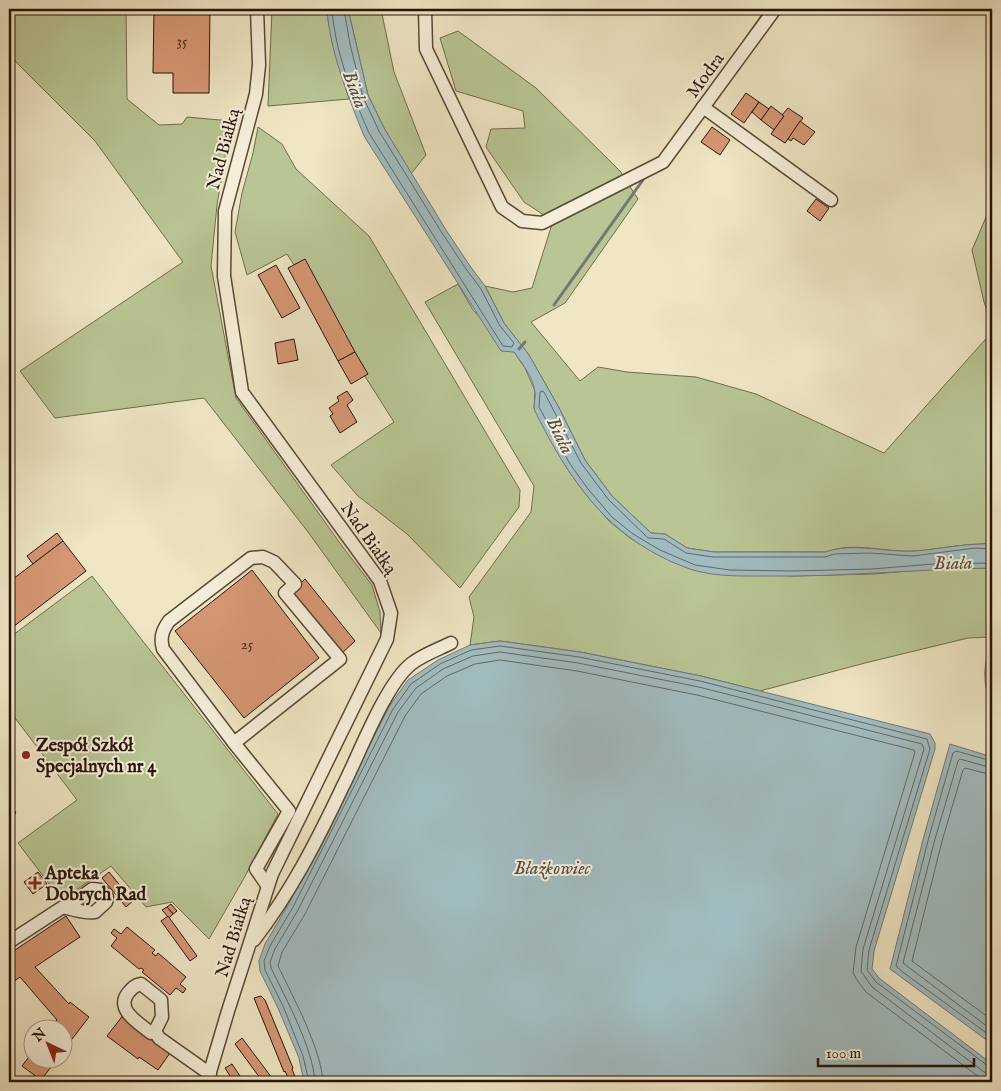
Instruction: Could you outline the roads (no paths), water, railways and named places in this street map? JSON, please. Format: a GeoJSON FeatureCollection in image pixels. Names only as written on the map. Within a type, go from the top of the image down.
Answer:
{"type":"FeatureCollection","features":[{"type":"Feature","properties":{"kind":"street","name":"Nad Białką"},"geometry":{"type":"LineString","coordinates":[[209,1078],[267,885],[387,639],[391,613],[380,581],[242,392],[224,276],[226,211],[234,173],[256,94],[259,65],[257,9]]}},
{"type":"Feature","properties":{"kind":"street","name":"Modra"},"geometry":{"type":"LineString","coordinates":[[425,9],[426,49],[502,207],[522,220],[542,223],[663,162],[775,9]]}},
{"type":"Feature","properties":{"kind":"street"},"geometry":{"type":"LineString","coordinates":[[703,107],[831,200]]}},
{"type":"Feature","properties":{"kind":"street"},"geometry":{"type":"LineString","coordinates":[[234,743],[340,659],[285,593],[294,584],[274,562],[263,557],[251,558],[169,621],[163,630],[161,640],[163,649],[234,743],[289,811],[256,869],[267,885]]}},
{"type":"Feature","properties":{"kind":"street"},"geometry":{"type":"LineString","coordinates":[[249,946],[272,916],[302,870],[396,681],[411,664],[451,643]]}},
{"type":"Feature","properties":{"kind":"street"},"geometry":{"type":"LineString","coordinates":[[9,942],[63,907],[66,908]]}},
{"type":"Feature","properties":{"kind":"street"},"geometry":{"type":"LineString","coordinates":[[155,1031],[159,1038],[209,1078]]}},
{"type":"Feature","properties":{"kind":"water","name":"Biała"},"geometry":{"type":"Polygon","coordinates":[[[327,9],[348,9],[368,95],[384,128],[446,230],[485,286],[504,323],[529,355],[558,406],[585,460],[612,496],[651,533],[665,534],[687,548],[714,552],[825,552],[847,548],[915,551],[963,545],[992,544],[992,568],[797,576],[721,575],[693,570],[677,564],[647,549],[619,529],[595,505],[564,463],[535,411],[535,392],[527,370],[514,352],[501,351],[364,136],[336,58],[327,9]]]}},
{"type":"Feature","properties":{"kind":"water","name":"Błażkowiec"},"geometry":{"type":"Polygon","coordinates":[[[500,641],[580,652],[701,676],[930,734],[935,743],[935,749],[874,951],[872,969],[879,978],[992,1064],[992,1082],[304,1082],[299,1058],[260,971],[259,961],[265,944],[288,905],[389,707],[408,680],[438,660],[470,645],[500,641]]]}},
{"type":"Feature","properties":{"kind":"water"},"geometry":{"type":"Polygon","coordinates":[[[992,649],[992,702],[985,683],[985,668],[992,649]]]}},
{"type":"Feature","properties":{"kind":"water"},"geometry":{"type":"Polygon","coordinates":[[[950,744],[992,757],[992,1044],[890,969],[950,744]]]}},
{"type":"Feature","properties":{"kind":"waterway"},"geometry":{"type":"LineString","coordinates":[[747,37],[767,9]]}},
{"type":"Feature","properties":{"kind":"waterway"},"geometry":{"type":"LineString","coordinates":[[554,305],[645,177]]}},
{"type":"Feature","properties":{"kind":"waterway"},"geometry":{"type":"LineString","coordinates":[[519,349],[525,342]]}},
{"type":"Feature","properties":{"kind":"place","name":"Zespół Szkół Specjalnych nr 4"},"geometry":{"type":"Point","coordinates":[26,755]}},
{"type":"Feature","properties":{"kind":"place","name":"Apteka Dobrych Rad"},"geometry":{"type":"Point","coordinates":[35,883]}}]}
